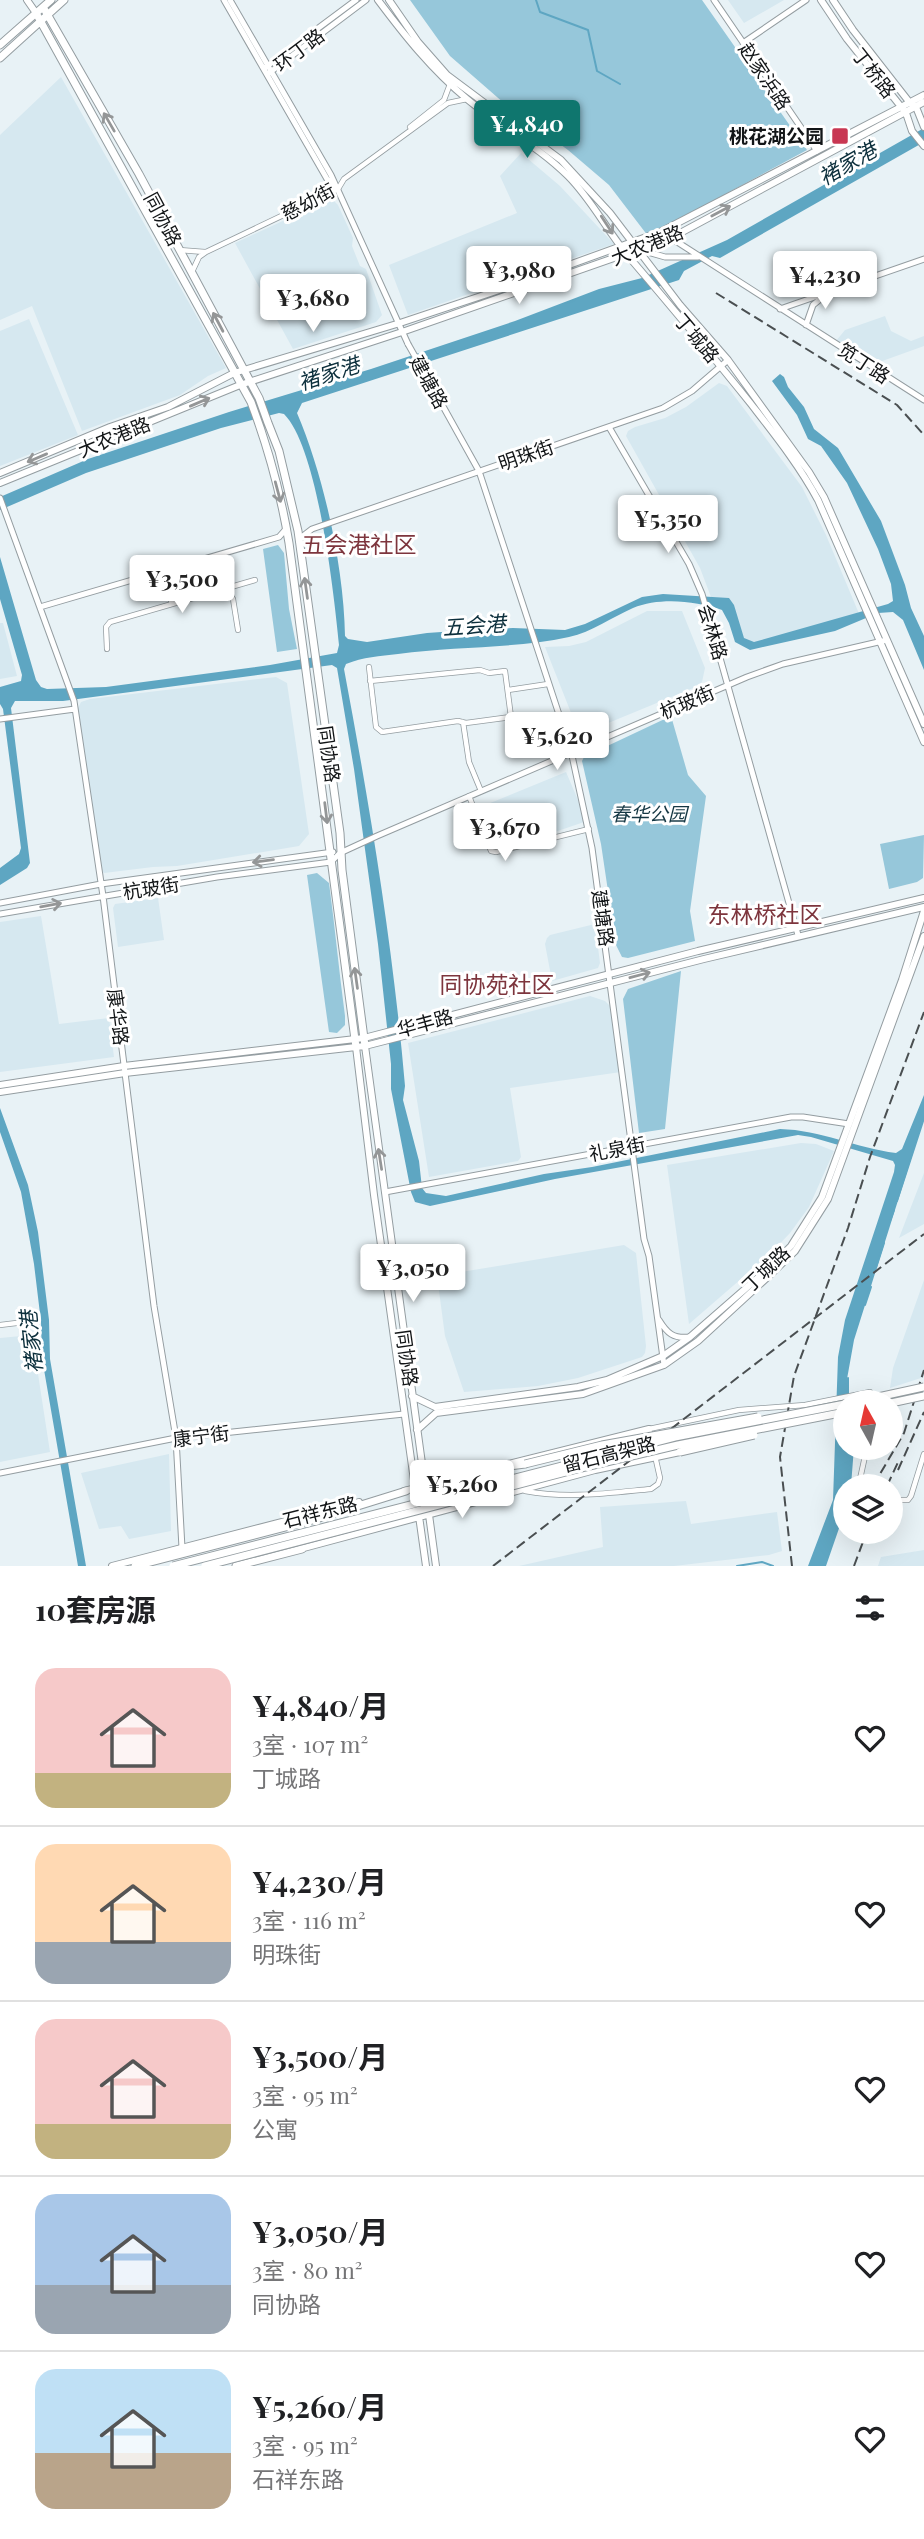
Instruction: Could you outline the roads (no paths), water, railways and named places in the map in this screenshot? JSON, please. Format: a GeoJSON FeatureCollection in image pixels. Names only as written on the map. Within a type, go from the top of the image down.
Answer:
{"type":"FeatureCollection","features":[{"type":"Feature","properties":{"kind":"main road","name":"同协路"},"geometry":{"type":"LineString","coordinates":[[27,0],[48,15],[139,174],[259,398],[279,451],[299,540],[436,1566]]}},
{"type":"Feature","properties":{"kind":"main road","name":"同协路"},"geometry":{"type":"LineString","coordinates":[[37,0],[41,21],[251,402],[260,426],[287,529],[426,1566]]}},
{"type":"Feature","properties":{"kind":"main road"},"geometry":{"type":"LineString","coordinates":[[0,45],[51,0]]}},
{"type":"Feature","properties":{"kind":"main road"},"geometry":{"type":"LineString","coordinates":[[0,58],[64,0]]}},
{"type":"Feature","properties":{"kind":"main road","name":"丁城路"},"geometry":{"type":"LineString","coordinates":[[378,0],[412,46],[450,84],[551,161],[569,177],[603,218],[626,254],[721,367],[805,477],[870,608]]}},
{"type":"Feature","properties":{"kind":"main road","name":"丁城路"},"geometry":{"type":"LineString","coordinates":[[389,0],[418,42],[447,75],[561,160],[610,212],[728,360],[819,489],[837,522],[875,620],[887,640],[924,724]]}},
{"type":"Feature","properties":{"kind":"main road","name":"丁桥路"},"geometry":{"type":"LineString","coordinates":[[821,0],[847,39],[903,110],[912,131],[924,146]]}},
{"type":"Feature","properties":{"kind":"main road","name":"丁桥路"},"geometry":{"type":"LineString","coordinates":[[834,0],[853,30],[914,105],[923,125]]}},
{"type":"Feature","properties":{"kind":"main road","name":"大农港路"},"geometry":{"type":"LineString","coordinates":[[914,105],[924,95]]}},
{"type":"Feature","properties":{"kind":"main road","name":"大农港路"},"geometry":{"type":"LineString","coordinates":[[0,473],[110,427],[168,407],[234,373],[400,323],[660,232],[817,151],[924,102]]}},
{"type":"Feature","properties":{"kind":"main road","name":"大农港路"},"geometry":{"type":"LineString","coordinates":[[0,483],[240,385],[402,332],[671,238],[903,110]]}},
{"type":"Feature","properties":{"kind":"main road","name":"丁城路"},"geometry":{"type":"LineString","coordinates":[[875,620],[879,642],[924,743]]}},
{"type":"Feature","properties":{"kind":"main road","name":"华丰路"},"geometry":{"type":"LineString","coordinates":[[406,1031],[611,983],[924,898]]}},
{"type":"Feature","properties":{"kind":"main road","name":"丁城路"},"geometry":{"type":"LineString","coordinates":[[848,1139],[849,1124],[924,909]]}},
{"type":"Feature","properties":{"kind":"main road","name":"华丰路"},"geometry":{"type":"LineString","coordinates":[[0,1085],[365,1042],[611,974],[797,932],[924,909]]}},
{"type":"Feature","properties":{"kind":"main road","name":"丁城路"},"geometry":{"type":"LineString","coordinates":[[417,1430],[436,1413],[583,1394],[664,1365],[698,1341],[795,1251],[828,1199],[924,936]]}},
{"type":"Feature","properties":{"kind":"main road","name":"华丰路"},"geometry":{"type":"LineString","coordinates":[[0,1092],[125,1069]]}},
{"type":"Feature","properties":{"kind":"main road","name":"丁城路"},"geometry":{"type":"LineString","coordinates":[[412,1396],[435,1407],[568,1389],[607,1380],[663,1356],[690,1337],[791,1246],[822,1198],[843,1152]]}},
{"type":"Feature","properties":{"kind":"main road"},"geometry":{"type":"LineString","coordinates":[[903,1391],[924,1387]]}},
{"type":"Feature","properties":{"kind":"main road"},"geometry":{"type":"LineString","coordinates":[[903,1400],[924,1396]]}},
{"type":"Feature","properties":{"kind":"main road","name":"留石高架路"},"geometry":{"type":"LineString","coordinates":[[205,1566],[581,1468],[833,1408]]}},
{"type":"Feature","properties":{"kind":"main road","name":"留石高架路"},"geometry":{"type":"LineString","coordinates":[[173,1566],[639,1446],[833,1413]]}},
{"type":"Feature","properties":{"kind":"main road"},"geometry":{"type":"LineString","coordinates":[[680,1452],[768,1432],[812,1415]]}},
{"type":"Feature","properties":{"kind":"main road"},"geometry":{"type":"LineString","coordinates":[[486,1469],[525,1464],[740,1419],[812,1415]]}},
{"type":"Feature","properties":{"kind":"main road","name":"石祥东路"},"geometry":{"type":"LineString","coordinates":[[112,1566],[649,1429]]}},
{"type":"Feature","properties":{"kind":"main road","name":"石祥东路"},"geometry":{"type":"LineString","coordinates":[[302,1549],[594,1470],[680,1452]]}},
{"type":"Feature","properties":{"kind":"main road"},"geometry":{"type":"LineString","coordinates":[[135,1566],[406,1490]]}},
{"type":"Feature","properties":{"kind":"main road"},"geometry":{"type":"LineString","coordinates":[[237,1566],[302,1549]]}},
{"type":"Feature","properties":{"kind":"street","name":"建塘路"},"geometry":{"type":"LineString","coordinates":[[224,0],[338,189],[402,332],[479,471],[571,751],[589,829],[611,974],[631,1146],[664,1365]]}},
{"type":"Feature","properties":{"kind":"street","name":"建塘路"},"geometry":{"type":"LineString","coordinates":[[230,0],[267,70]]}},
{"type":"Feature","properties":{"kind":"street","name":"环丁路"},"geometry":{"type":"LineString","coordinates":[[267,70],[356,0]]}},
{"type":"Feature","properties":{"kind":"street","name":"环丁路"},"geometry":{"type":"LineString","coordinates":[[267,70],[366,0]]}},
{"type":"Feature","properties":{"kind":"street","name":"赵家浜路"},"geometry":{"type":"LineString","coordinates":[[714,0],[817,151]]}},
{"type":"Feature","properties":{"kind":"street"},"geometry":{"type":"LineString","coordinates":[[743,43],[806,0]]}},
{"type":"Feature","properties":{"kind":"street","name":"慈幼街"},"geometry":{"type":"LineString","coordinates":[[400,137],[444,100],[450,84]]}},
{"type":"Feature","properties":{"kind":"street","name":"慈幼街"},"geometry":{"type":"LineString","coordinates":[[191,272],[199,257],[206,251],[338,189],[344,179],[448,103],[467,99]]}},
{"type":"Feature","properties":{"kind":"street","name":"笕丁路"},"geometry":{"type":"LineString","coordinates":[[671,238],[924,400]]}},
{"type":"Feature","properties":{"kind":"street"},"geometry":{"type":"LineString","coordinates":[[637,249],[665,257],[698,257]]}},
{"type":"Feature","properties":{"kind":"street","name":"慈幼街"},"geometry":{"type":"LineString","coordinates":[[179,250],[206,251]]}},
{"type":"Feature","properties":{"kind":"street"},"geometry":{"type":"LineString","coordinates":[[780,309],[924,259]]}},
{"type":"Feature","properties":{"kind":"street"},"geometry":{"type":"LineString","coordinates":[[806,325],[813,305],[834,290]]}},
{"type":"Feature","properties":{"kind":"street","name":"明珠街"},"geometry":{"type":"LineString","coordinates":[[299,540],[312,528],[663,408],[678,401],[728,360]]}},
{"type":"Feature","properties":{"kind":"street","name":"会林路"},"geometry":{"type":"LineString","coordinates":[[608,426],[696,578],[729,684],[797,932]]}},
{"type":"Feature","properties":{"kind":"street","name":"康华路"},"geometry":{"type":"LineString","coordinates":[[0,498],[74,701],[103,896],[154,1306],[176,1438],[182,1548]]}},
{"type":"Feature","properties":{"kind":"street"},"geometry":{"type":"LineString","coordinates":[[296,524],[312,528]]}},
{"type":"Feature","properties":{"kind":"street"},"geometry":{"type":"LineString","coordinates":[[40,607],[279,537],[287,529]]}},
{"type":"Feature","properties":{"kind":"street"},"geometry":{"type":"LineString","coordinates":[[279,537],[289,543]]}},
{"type":"Feature","properties":{"kind":"street"},"geometry":{"type":"LineString","coordinates":[[162,571],[172,604]]}},
{"type":"Feature","properties":{"kind":"street"},"geometry":{"type":"LineString","coordinates":[[107,649],[106,627],[110,622],[255,580]]}},
{"type":"Feature","properties":{"kind":"street"},"geometry":{"type":"LineString","coordinates":[[226,589],[233,599],[238,631]]}},
{"type":"Feature","properties":{"kind":"street","name":"杭玻街"},"geometry":{"type":"LineString","coordinates":[[0,914],[331,862],[340,853],[356,845],[729,684],[783,664],[887,640]]}},
{"type":"Feature","properties":{"kind":"street"},"geometry":{"type":"LineString","coordinates":[[369,667],[370,681],[376,727],[382,732],[458,721],[511,717],[505,671],[489,673],[480,670],[370,681]]}},
{"type":"Feature","properties":{"kind":"street"},"geometry":{"type":"LineString","coordinates":[[508,690],[548,684]]}},
{"type":"Feature","properties":{"kind":"street"},"geometry":{"type":"LineString","coordinates":[[0,719],[75,709]]}},
{"type":"Feature","properties":{"kind":"street"},"geometry":{"type":"LineString","coordinates":[[463,722],[471,768],[481,791]]}},
{"type":"Feature","properties":{"kind":"street"},"geometry":{"type":"LineString","coordinates":[[469,796],[491,851],[589,829]]}},
{"type":"Feature","properties":{"kind":"street","name":"杭玻街"},"geometry":{"type":"LineString","coordinates":[[0,904],[101,884],[330,852],[340,853]]}},
{"type":"Feature","properties":{"kind":"street","name":"礼泉街"},"geometry":{"type":"LineString","coordinates":[[385,1192],[791,1117],[849,1124]]}},
{"type":"Feature","properties":{"kind":"street"},"geometry":{"type":"LineString","coordinates":[[657,1317],[668,1334],[678,1338],[690,1337]]}},
{"type":"Feature","properties":{"kind":"street"},"geometry":{"type":"LineString","coordinates":[[0,1325],[33,1321]]}},
{"type":"Feature","properties":{"kind":"street"},"geometry":{"type":"LineString","coordinates":[[521,1490],[578,1496],[651,1489],[658,1485],[660,1478],[649,1429],[739,1410],[833,1400]]}},
{"type":"Feature","properties":{"kind":"street","name":"康宁街"},"geometry":{"type":"LineString","coordinates":[[0,1473],[176,1438],[404,1414]]}},
{"type":"Feature","properties":{"kind":"street"},"geometry":{"type":"LineString","coordinates":[[903,1500],[908,1500],[911,1496],[924,1454]]}},
{"type":"Feature","properties":{"kind":"waterway"},"geometry":{"type":"LineString","coordinates":[[536,0],[540,12],[588,30],[597,71],[620,84]]}},
{"type":"Feature","properties":{"kind":"waterway"},"geometry":{"type":"LineString","coordinates":[[897,1201],[924,1118]]}},
{"type":"Feature","properties":{"kind":"waterway"},"geometry":{"type":"LineString","coordinates":[[890,1221],[894,1210]]}},
{"type":"Feature","properties":{"kind":"waterway"},"geometry":{"type":"LineString","coordinates":[[876,1268],[884,1243]]}},
{"type":"Feature","properties":{"kind":"waterway"},"geometry":{"type":"LineString","coordinates":[[865,1305],[871,1287]]}},
{"type":"Feature","properties":{"kind":"waterway"},"geometry":{"type":"LineString","coordinates":[[848,1378],[848,1390]]}},
{"type":"Feature","properties":{"kind":"waterway"},"geometry":{"type":"LineString","coordinates":[[851,1474],[852,1460]]}},
{"type":"Feature","properties":{"kind":"waterway"},"geometry":{"type":"LineString","coordinates":[[737,1566],[762,1562],[773,1566]]}},
{"type":"Feature","properties":{"kind":"railway"},"geometry":{"type":"LineString","coordinates":[[716,293],[897,405],[924,435]]}},
{"type":"Feature","properties":{"kind":"railway"},"geometry":{"type":"LineString","coordinates":[[792,1566],[780,1457],[794,1376],[924,1012]]}},
{"type":"Feature","properties":{"kind":"railway"},"geometry":{"type":"LineString","coordinates":[[493,1566],[924,1234]]}},
{"type":"Feature","properties":{"kind":"railway"},"geometry":{"type":"LineString","coordinates":[[880,1474],[904,1433],[924,1370]]}},
{"type":"Feature","properties":{"kind":"railway"},"geometry":{"type":"LineString","coordinates":[[898,1470],[924,1412]]}},
{"type":"Feature","properties":{"kind":"railway"},"geometry":{"type":"LineString","coordinates":[[893,1474],[899,1460]]}},
{"type":"Feature","properties":{"kind":"railway"},"geometry":{"type":"LineString","coordinates":[[854,1566],[862,1544]]}},
{"type":"Feature","properties":{"kind":"place","name":"桃花湖公园"},"geometry":{"type":"Point","coordinates":[840,136]}},
{"type":"Feature","properties":{"kind":"district","name":"五会港社区"},"geometry":{"type":"Point","coordinates":[359,545]}},
{"type":"Feature","properties":{"kind":"district","name":"东林桥社区"},"geometry":{"type":"Point","coordinates":[765,915]}},
{"type":"Feature","properties":{"kind":"district","name":"同协苑社区"},"geometry":{"type":"Point","coordinates":[497,985]}},
{"type":"Feature","properties":{"kind":"water label","name":"褚家港"},"geometry":{"type":"Point","coordinates":[848,164]}},
{"type":"Feature","properties":{"kind":"water label","name":"褚家港"},"geometry":{"type":"Point","coordinates":[329,374]}},
{"type":"Feature","properties":{"kind":"water label","name":"五会港"},"geometry":{"type":"Point","coordinates":[474,626]}},
{"type":"Feature","properties":{"kind":"water label","name":"褚家港"},"geometry":{"type":"Point","coordinates":[32,1342]}},
{"type":"Feature","properties":{"kind":"park label","name":"春华公园"},"geometry":{"type":"Point","coordinates":[649,814]}}]}
